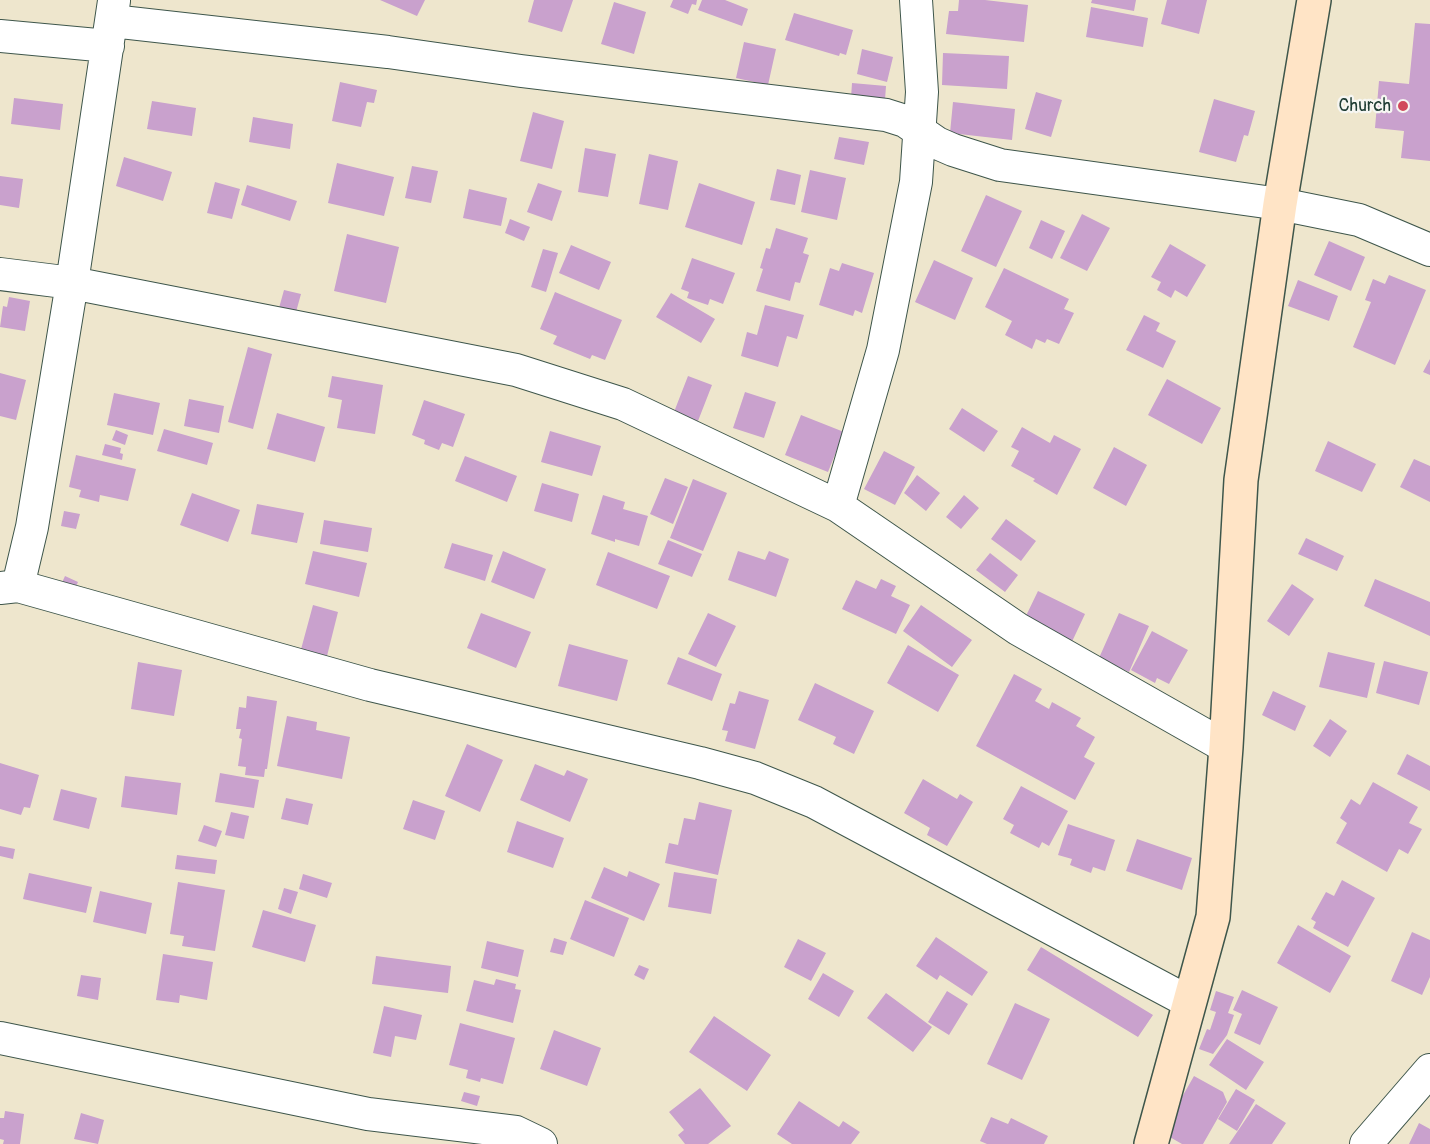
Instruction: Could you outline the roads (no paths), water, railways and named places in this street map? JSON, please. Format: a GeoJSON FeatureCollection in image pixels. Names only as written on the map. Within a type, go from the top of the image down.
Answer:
{"type":"FeatureCollection","features":[{"type":"Feature","properties":{"kind":"street"},"geometry":{"type":"LineString","coordinates":[[838,506],[883,350],[916,182],[922,93],[916,0]]}},
{"type":"Feature","properties":{"kind":"street"},"geometry":{"type":"LineString","coordinates":[[1151,1144],[1214,917],[1241,480],[1280,204],[1314,0]]}},
{"type":"Feature","properties":{"kind":"street"},"geometry":{"type":"LineString","coordinates":[[111,22],[72,283],[32,527],[9,587],[370,685],[755,778],[814,802],[1189,1002]]}},
{"type":"Feature","properties":{"kind":"street"},"geometry":{"type":"LineString","coordinates":[[0,36],[111,22],[388,52],[521,71],[886,115],[905,120],[937,143],[1000,165],[1280,204],[1359,220],[1430,250]]}},
{"type":"Feature","properties":{"kind":"street"},"geometry":{"type":"LineString","coordinates":[[0,274],[72,283],[516,370],[623,404],[838,506],[1018,629],[1226,747]]}},
{"type":"Feature","properties":{"kind":"street"},"geometry":{"type":"LineString","coordinates":[[0,1038],[368,1114],[516,1132],[541,1144]]}},
{"type":"Feature","properties":{"kind":"street"},"geometry":{"type":"LineString","coordinates":[[1366,1144],[1430,1070]]}},
{"type":"Feature","properties":{"kind":"place","name":"Church"},"geometry":{"type":"Point","coordinates":[1403,106]}}]}
